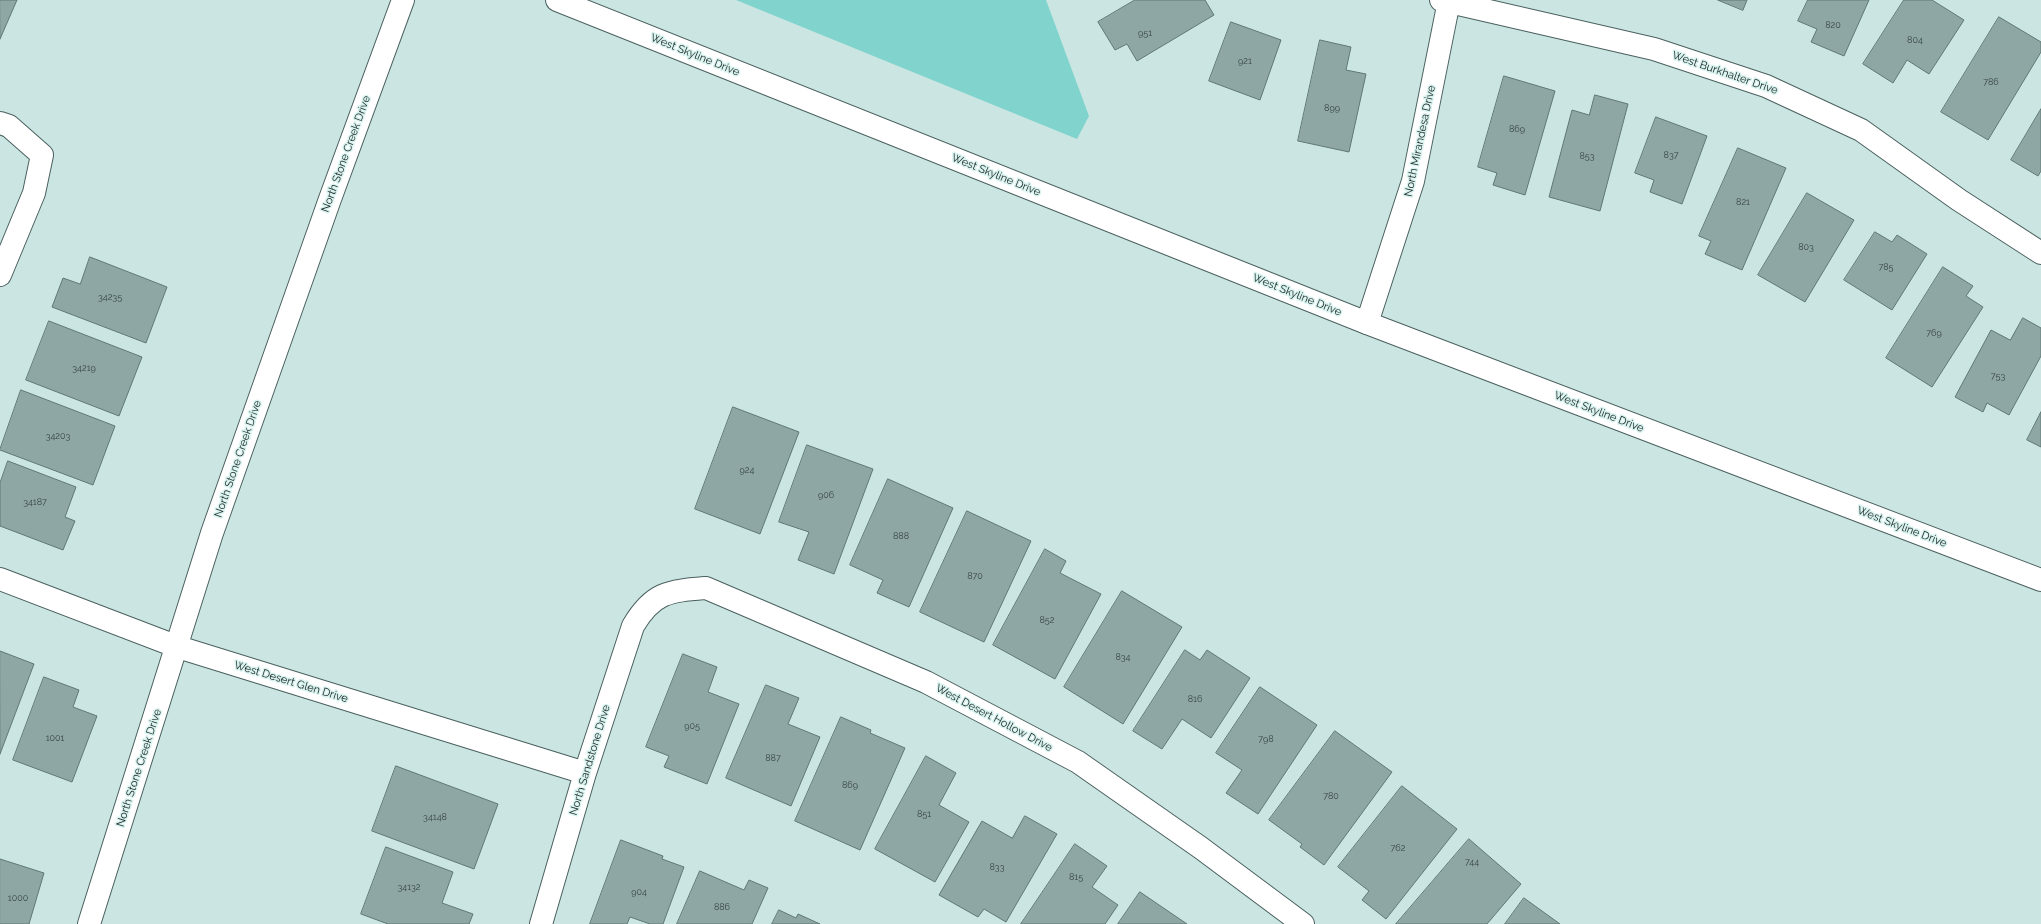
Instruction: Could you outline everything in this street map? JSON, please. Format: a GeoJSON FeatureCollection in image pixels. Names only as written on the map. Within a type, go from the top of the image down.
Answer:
{"type":"FeatureCollection","features":[{"type":"Feature","properties":{"kind":"street","name":"North Stone Creek Drive"},"geometry":{"type":"LineString","coordinates":[[89,924],[178,647],[212,533],[330,199],[403,0]]}},
{"type":"Feature","properties":{"kind":"street","name":"West Skyline Drive"},"geometry":{"type":"LineString","coordinates":[[557,0],[1367,323],[2041,580]]}},
{"type":"Feature","properties":{"kind":"street","name":"West Burkhalter Drive"},"geometry":{"type":"LineString","coordinates":[[1445,1],[1654,49],[1766,86],[1861,130],[1959,200],[2041,253]]}},
{"type":"Feature","properties":{"kind":"street","name":"North Mirandesa Drive"},"geometry":{"type":"LineString","coordinates":[[1367,323],[1413,181],[1445,1]]}},
{"type":"Feature","properties":{"kind":"street"},"geometry":{"type":"LineString","coordinates":[[0,123],[10,126],[42,155],[34,193],[0,275]]}},
{"type":"Feature","properties":{"kind":"street","name":"West Desert Glen Drive"},"geometry":{"type":"LineString","coordinates":[[0,579],[178,647],[585,773]]}},
{"type":"Feature","properties":{"kind":"street","name":"West Desert Hollow Drive"},"geometry":{"type":"LineString","coordinates":[[652,601],[678,590],[706,588],[926,682],[1078,762],[1201,848],[1303,924]]}},
{"type":"Feature","properties":{"kind":"street","name":"North Sandstone Drive"},"geometry":{"type":"LineString","coordinates":[[541,924],[585,773],[633,626],[641,613],[652,601]]}},
{"type":"Feature","properties":{"kind":"shaded area"},"geometry":{"type":"Polygon","coordinates":[[[736,0],[1046,0],[1089,116],[1077,139],[736,0]]]}},
{"type":"Feature","properties":{"kind":"building"},"geometry":{"type":"Polygon","coordinates":[[[0,0],[17,0],[0,39],[0,0]]]}},
{"type":"Feature","properties":{"kind":"building"},"geometry":{"type":"Polygon","coordinates":[[[1135,0],[1205,0],[1214,15],[1137,61],[1127,44],[1115,50],[1098,22],[1135,0]]]}},
{"type":"Feature","properties":{"kind":"building"},"geometry":{"type":"Polygon","coordinates":[[[1718,0],[1747,0],[1743,10],[1718,0]]]}},
{"type":"Feature","properties":{"kind":"building"},"geometry":{"type":"Polygon","coordinates":[[[1808,0],[1869,0],[1844,56],[1811,42],[1817,29],[1798,21],[1808,0]]]}},
{"type":"Feature","properties":{"kind":"building"},"geometry":{"type":"Polygon","coordinates":[[[1904,0],[1932,0],[1964,20],[1929,74],[1907,60],[1893,83],[1863,64],[1904,0]]]}},
{"type":"Feature","properties":{"kind":"building"},"geometry":{"type":"Polygon","coordinates":[[[1999,17],[2041,42],[2041,52],[1988,140],[1941,112],[1999,17]]]}},
{"type":"Feature","properties":{"kind":"building"},"geometry":{"type":"Polygon","coordinates":[[[1231,22],[1281,40],[1260,100],[1209,81],[1231,22]]]}},
{"type":"Feature","properties":{"kind":"building"},"geometry":{"type":"Polygon","coordinates":[[[1320,40],[1351,47],[1346,70],[1366,74],[1349,152],[1298,141],[1320,40]]]}},
{"type":"Feature","properties":{"kind":"building"},"geometry":{"type":"Polygon","coordinates":[[[1504,76],[1555,91],[1525,195],[1493,185],[1497,173],[1478,167],[1504,76]]]}},
{"type":"Feature","properties":{"kind":"building"},"geometry":{"type":"Polygon","coordinates":[[[1595,95],[1628,104],[1600,211],[1549,197],[1572,110],[1589,115],[1595,95]]]}},
{"type":"Feature","properties":{"kind":"building"},"geometry":{"type":"Polygon","coordinates":[[[2041,109],[2041,171],[2038,176],[2011,160],[2041,109]]]}},
{"type":"Feature","properties":{"kind":"building"},"geometry":{"type":"Polygon","coordinates":[[[1656,117],[1707,136],[1682,204],[1650,192],[1654,180],[1635,173],[1656,117]]]}},
{"type":"Feature","properties":{"kind":"building"},"geometry":{"type":"Polygon","coordinates":[[[1738,148],[1786,168],[1742,270],[1705,254],[1711,241],[1699,236],[1738,148]]]}},
{"type":"Feature","properties":{"kind":"building"},"geometry":{"type":"Polygon","coordinates":[[[1807,193],[1854,220],[1805,302],[1758,275],[1807,193]]]}},
{"type":"Feature","properties":{"kind":"building"},"geometry":{"type":"Polygon","coordinates":[[[1875,232],[1892,242],[1897,235],[1927,254],[1892,310],[1844,280],[1875,232]]]}},
{"type":"Feature","properties":{"kind":"building"},"geometry":{"type":"Polygon","coordinates":[[[90,257],[167,287],[146,343],[52,307],[63,278],[80,284],[90,257]]]}},
{"type":"Feature","properties":{"kind":"building"},"geometry":{"type":"Polygon","coordinates":[[[1943,267],[1973,286],[1966,296],[1983,307],[1932,387],[1886,358],[1943,267]]]}},
{"type":"Feature","properties":{"kind":"building"},"geometry":{"type":"Polygon","coordinates":[[[2023,318],[2041,328],[2041,356],[2009,415],[1987,403],[1983,412],[1955,397],[1991,330],[2010,340],[2023,318]]]}},
{"type":"Feature","properties":{"kind":"building"},"geometry":{"type":"Polygon","coordinates":[[[49,321],[142,357],[119,416],[26,380],[49,321]]]}},
{"type":"Feature","properties":{"kind":"building"},"geometry":{"type":"Polygon","coordinates":[[[21,390],[115,426],[93,485],[0,450],[21,390]]]}},
{"type":"Feature","properties":{"kind":"building"},"geometry":{"type":"Polygon","coordinates":[[[733,407],[799,432],[760,534],[695,509],[733,407]]]}},
{"type":"Feature","properties":{"kind":"building"},"geometry":{"type":"Polygon","coordinates":[[[2041,412],[2041,447],[2027,440],[2041,412]]]}},
{"type":"Feature","properties":{"kind":"building"},"geometry":{"type":"Polygon","coordinates":[[[807,445],[873,469],[834,574],[798,560],[809,532],[779,522],[807,445]]]}},
{"type":"Feature","properties":{"kind":"building"},"geometry":{"type":"Polygon","coordinates":[[[8,461],[76,487],[65,517],[75,521],[63,550],[0,526],[0,483],[8,461]]]}},
{"type":"Feature","properties":{"kind":"building"},"geometry":{"type":"Polygon","coordinates":[[[888,479],[953,508],[909,607],[877,593],[883,580],[850,565],[888,479]]]}},
{"type":"Feature","properties":{"kind":"building"},"geometry":{"type":"Polygon","coordinates":[[[967,511],[1031,541],[984,642],[920,612],[967,511]]]}},
{"type":"Feature","properties":{"kind":"building"},"geometry":{"type":"Polygon","coordinates":[[[1045,549],[1066,561],[1060,573],[1101,594],[1055,679],[993,645],[1045,549]]]}},
{"type":"Feature","properties":{"kind":"building"},"geometry":{"type":"Polygon","coordinates":[[[1122,591],[1182,627],[1123,724],[1064,687],[1122,591]]]}},
{"type":"Feature","properties":{"kind":"building"},"geometry":{"type":"Polygon","coordinates":[[[1185,650],[1200,660],[1207,650],[1250,678],[1211,738],[1182,719],[1162,749],[1133,731],[1185,650]]]}},
{"type":"Feature","properties":{"kind":"building"},"geometry":{"type":"Polygon","coordinates":[[[0,651],[34,664],[0,754],[0,651]]]}},
{"type":"Feature","properties":{"kind":"building"},"geometry":{"type":"Polygon","coordinates":[[[683,654],[717,667],[708,692],[739,704],[707,784],[664,767],[669,756],[646,747],[683,654]]]}},
{"type":"Feature","properties":{"kind":"building"},"geometry":{"type":"Polygon","coordinates":[[[44,677],[79,690],[73,707],[97,716],[72,782],[13,760],[44,677]]]}},
{"type":"Feature","properties":{"kind":"building"},"geometry":{"type":"Polygon","coordinates":[[[766,685],[799,698],[788,724],[820,737],[791,806],[726,778],[766,685]]]}},
{"type":"Feature","properties":{"kind":"building"},"geometry":{"type":"Polygon","coordinates":[[[1260,687],[1317,725],[1258,814],[1226,793],[1242,770],[1216,753],[1260,687]]]}},
{"type":"Feature","properties":{"kind":"building"},"geometry":{"type":"Polygon","coordinates":[[[841,717],[871,730],[870,733],[905,748],[860,850],[795,821],[841,717]]]}},
{"type":"Feature","properties":{"kind":"building"},"geometry":{"type":"Polygon","coordinates":[[[1335,731],[1392,772],[1324,865],[1300,847],[1302,844],[1269,820],[1335,731]]]}},
{"type":"Feature","properties":{"kind":"building"},"geometry":{"type":"Polygon","coordinates":[[[926,756],[956,773],[939,805],[969,822],[935,882],[875,849],[926,756]]]}},
{"type":"Feature","properties":{"kind":"building"},"geometry":{"type":"Polygon","coordinates":[[[396,766],[498,804],[474,869],[372,831],[396,766]]]}},
{"type":"Feature","properties":{"kind":"building"},"geometry":{"type":"Polygon","coordinates":[[[1402,786],[1457,829],[1386,919],[1362,900],[1369,891],[1338,867],[1402,786]]]}},
{"type":"Feature","properties":{"kind":"building"},"geometry":{"type":"Polygon","coordinates":[[[1025,816],[1057,834],[1006,922],[984,909],[978,917],[939,895],[982,821],[1012,838],[1025,816]]]}},
{"type":"Feature","properties":{"kind":"building"},"geometry":{"type":"Polygon","coordinates":[[[1469,839],[1521,884],[1487,924],[1396,924],[1469,839]]]}},
{"type":"Feature","properties":{"kind":"building"},"geometry":{"type":"Polygon","coordinates":[[[621,840],[663,856],[662,859],[684,867],[663,924],[650,924],[630,917],[627,924],[590,924],[621,840]]]}},
{"type":"Feature","properties":{"kind":"building"},"geometry":{"type":"Polygon","coordinates":[[[1075,844],[1107,866],[1092,887],[1118,905],[1105,924],[1021,924],[1075,844]]]}},
{"type":"Feature","properties":{"kind":"building"},"geometry":{"type":"Polygon","coordinates":[[[386,847],[453,872],[442,903],[473,914],[469,924],[388,924],[361,914],[386,847]]]}},
{"type":"Feature","properties":{"kind":"building"},"geometry":{"type":"Polygon","coordinates":[[[0,859],[44,873],[29,924],[0,924],[0,859]]]}},
{"type":"Feature","properties":{"kind":"building"},"geometry":{"type":"Polygon","coordinates":[[[700,871],[744,890],[749,880],[768,888],[752,924],[677,924],[700,871]]]}},
{"type":"Feature","properties":{"kind":"building"},"geometry":{"type":"Polygon","coordinates":[[[1140,892],[1187,924],[1118,924],[1140,892]]]}},
{"type":"Feature","properties":{"kind":"building"},"geometry":{"type":"Polygon","coordinates":[[[1524,898],[1560,924],[1505,924],[1524,898]]]}},
{"type":"Feature","properties":{"kind":"building"},"geometry":{"type":"Polygon","coordinates":[[[779,910],[796,918],[798,914],[820,924],[772,924],[779,910]]]}}]}
